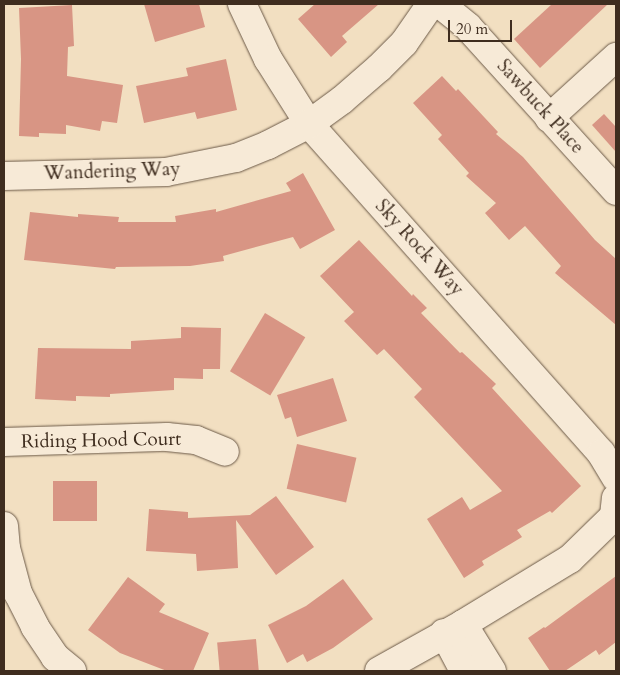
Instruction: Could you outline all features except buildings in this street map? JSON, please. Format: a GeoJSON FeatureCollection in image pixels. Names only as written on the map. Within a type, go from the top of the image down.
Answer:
{"type":"FeatureCollection","features":[{"type":"Feature","properties":{"kind":"street","name":"Sky Rock Way"},"geometry":{"type":"LineString","coordinates":[[242,4],[268,59],[309,124],[601,453],[616,478]]}},
{"type":"Feature","properties":{"kind":"street","name":"Wandering Way"},"geometry":{"type":"LineString","coordinates":[[4,176],[166,172],[236,158],[268,145],[309,124],[342,100],[404,43],[431,4]]}},
{"type":"Feature","properties":{"kind":"street","name":"Sawbuck Place"},"geometry":{"type":"LineString","coordinates":[[440,4],[468,27],[616,191]]}},
{"type":"Feature","properties":{"kind":"street"},"geometry":{"type":"LineString","coordinates":[[549,118],[616,57]]}},
{"type":"Feature","properties":{"kind":"street","name":"Riding Hood Court"},"geometry":{"type":"LineString","coordinates":[[4,442],[167,437],[196,440],[225,452]]}},
{"type":"Feature","properties":{"kind":"street"},"geometry":{"type":"LineString","coordinates":[[379,671],[570,559],[614,516],[616,498]]}},
{"type":"Feature","properties":{"kind":"street"},"geometry":{"type":"LineString","coordinates":[[4,526],[6,548],[18,593],[56,666]]}},
{"type":"Feature","properties":{"kind":"street"},"geometry":{"type":"LineString","coordinates":[[453,629],[464,671]]}},
{"type":"Feature","properties":{"kind":"street"},"geometry":{"type":"LineString","coordinates":[[453,629],[492,671]]}}]}
